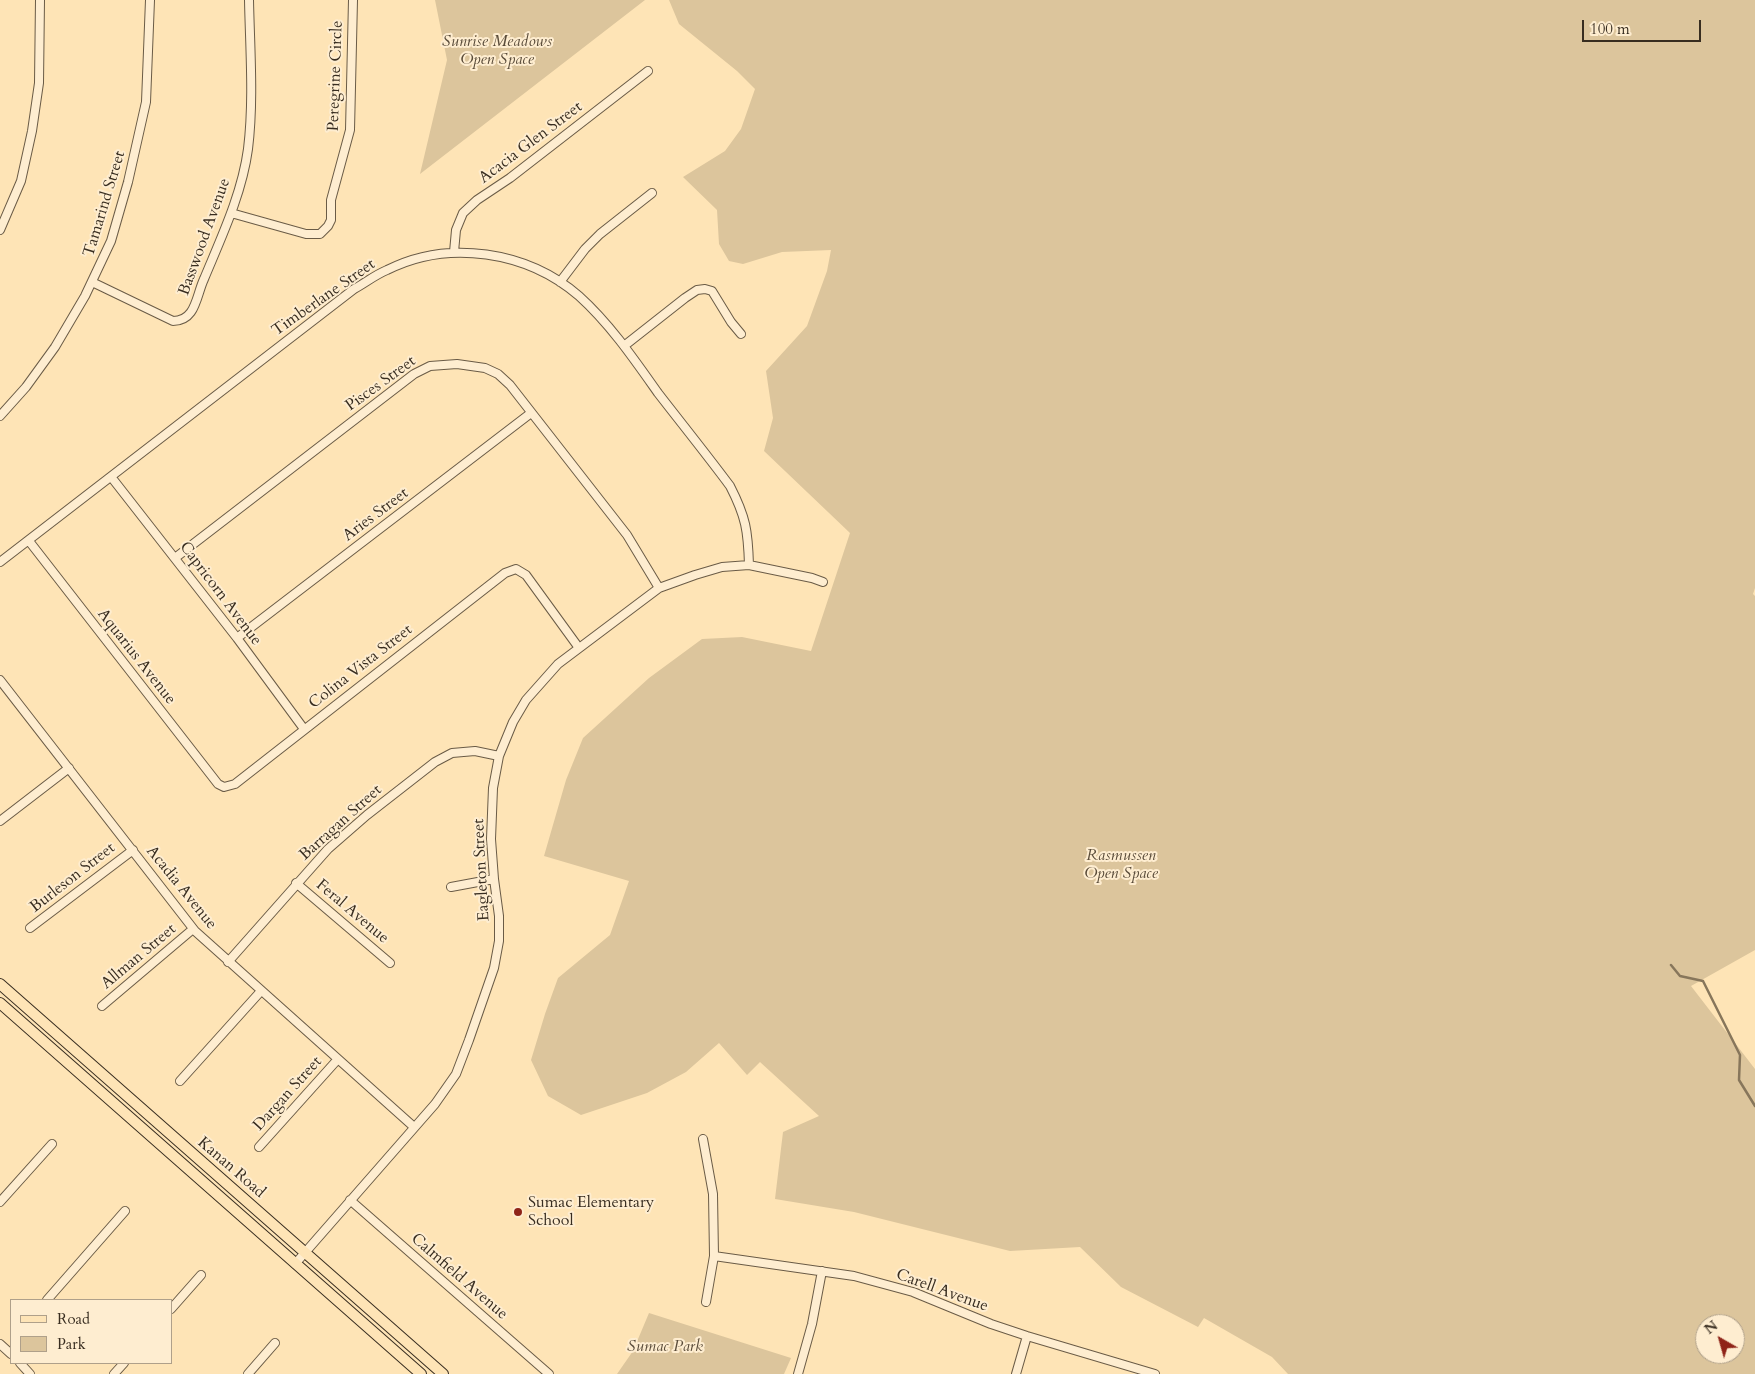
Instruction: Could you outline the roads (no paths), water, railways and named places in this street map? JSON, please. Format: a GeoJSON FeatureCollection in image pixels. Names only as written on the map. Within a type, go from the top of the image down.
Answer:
{"type":"FeatureCollection","features":[{"type":"Feature","properties":{"kind":"main road","name":"Kanan Road"},"geometry":{"type":"LineString","coordinates":[[0,984],[443,1374]]}},
{"type":"Feature","properties":{"kind":"main road","name":"Kanan Road"},"geometry":{"type":"LineString","coordinates":[[0,1003],[421,1374]]}},
{"type":"Feature","properties":{"kind":"street"},"geometry":{"type":"LineString","coordinates":[[0,230],[21,181],[32,131],[40,83],[40,0]]}},
{"type":"Feature","properties":{"kind":"street","name":"Tamarind Street"},"geometry":{"type":"LineString","coordinates":[[0,416],[26,387],[54,347],[92,282],[111,241],[135,154],[146,102],[150,0]]}},
{"type":"Feature","properties":{"kind":"street","name":"Basswood Avenue"},"geometry":{"type":"LineString","coordinates":[[92,282],[169,320],[179,321],[188,316],[194,309],[198,292],[231,213],[248,150],[251,92],[249,0]]}},
{"type":"Feature","properties":{"kind":"street","name":"Peregrine Circle"},"geometry":{"type":"LineString","coordinates":[[231,213],[306,234],[320,234],[328,226],[331,220],[332,200],[350,130],[353,0]]}},
{"type":"Feature","properties":{"kind":"street","name":"Acacia Glen Street"},"geometry":{"type":"LineString","coordinates":[[454,252],[456,230],[463,213],[648,71]]}},
{"type":"Feature","properties":{"kind":"street"},"geometry":{"type":"LineString","coordinates":[[560,282],[585,249],[600,234],[652,193]]}},
{"type":"Feature","properties":{"kind":"street","name":"Timberlane Street"},"geometry":{"type":"LineString","coordinates":[[0,562],[112,478],[354,289],[388,269],[421,258],[454,252],[495,255],[530,267],[560,282],[598,315],[624,346],[730,486],[741,508],[748,532],[749,565]]}},
{"type":"Feature","properties":{"kind":"street"},"geometry":{"type":"LineString","coordinates":[[624,346],[684,298],[697,290],[705,289],[712,292],[741,334]]}},
{"type":"Feature","properties":{"kind":"street","name":"Pisces Street"},"geometry":{"type":"LineString","coordinates":[[175,558],[414,374],[430,366],[458,364],[485,368],[498,374],[510,385],[627,535],[659,588]]}},
{"type":"Feature","properties":{"kind":"street","name":"Aries Street"},"geometry":{"type":"LineString","coordinates":[[237,638],[531,413]]}},
{"type":"Feature","properties":{"kind":"street","name":"Capricorn Avenue"},"geometry":{"type":"LineString","coordinates":[[112,478],[237,638],[304,729]]}},
{"type":"Feature","properties":{"kind":"street","name":"Aquarius Avenue"},"geometry":{"type":"LineString","coordinates":[[28,541],[218,784],[224,787]]}},
{"type":"Feature","properties":{"kind":"street","name":"Eagleton Street"},"geometry":{"type":"LineString","coordinates":[[295,1264],[435,1104],[456,1074],[494,968],[499,916],[491,838],[493,788],[499,756],[526,700],[558,664],[659,588],[722,567],[749,565],[823,582]]}},
{"type":"Feature","properties":{"kind":"street","name":"Colina Vista Street"},"geometry":{"type":"LineString","coordinates":[[224,787],[235,784],[505,573],[516,569],[526,575],[579,648]]}},
{"type":"Feature","properties":{"kind":"street","name":"Acadia Avenue"},"geometry":{"type":"LineString","coordinates":[[0,680],[3,689],[69,768],[193,929],[414,1127]]}},
{"type":"Feature","properties":{"kind":"street","name":"Barragan Street"},"geometry":{"type":"LineString","coordinates":[[228,962],[328,849],[367,815],[435,762],[452,753],[475,752],[499,756]]}},
{"type":"Feature","properties":{"kind":"street"},"geometry":{"type":"LineString","coordinates":[[0,821],[69,768]]}},
{"type":"Feature","properties":{"kind":"street","name":"Burleson Street"},"geometry":{"type":"LineString","coordinates":[[30,928],[133,850]]}},
{"type":"Feature","properties":{"kind":"street"},"geometry":{"type":"LineString","coordinates":[[451,887],[494,878]]}},
{"type":"Feature","properties":{"kind":"street","name":"Feral Avenue"},"geometry":{"type":"LineString","coordinates":[[296,883],[390,962]]}},
{"type":"Feature","properties":{"kind":"street","name":"Allman Street"},"geometry":{"type":"LineString","coordinates":[[102,1006],[193,929]]}},
{"type":"Feature","properties":{"kind":"street"},"geometry":{"type":"LineString","coordinates":[[180,1081],[261,991]]}},
{"type":"Feature","properties":{"kind":"street","name":"Dargan Street"},"geometry":{"type":"LineString","coordinates":[[259,1147],[338,1059]]}},
{"type":"Feature","properties":{"kind":"street"},"geometry":{"type":"LineString","coordinates":[[703,1140],[712,1194],[714,1256],[706,1302]]}},
{"type":"Feature","properties":{"kind":"street"},"geometry":{"type":"LineString","coordinates":[[0,1202],[52,1144]]}},
{"type":"Feature","properties":{"kind":"street","name":"Calmfield Avenue"},"geometry":{"type":"LineString","coordinates":[[350,1200],[549,1374]]}},
{"type":"Feature","properties":{"kind":"street"},"geometry":{"type":"LineString","coordinates":[[48,1299],[125,1211]]}},
{"type":"Feature","properties":{"kind":"street","name":"Carell Avenue"},"geometry":{"type":"LineString","coordinates":[[714,1256],[854,1276],[913,1292],[991,1324],[1027,1336],[1155,1374]]}},
{"type":"Feature","properties":{"kind":"street"},"geometry":{"type":"LineString","coordinates":[[798,1374],[812,1324],[822,1271]]}},
{"type":"Feature","properties":{"kind":"street"},"geometry":{"type":"LineString","coordinates":[[172,1308],[201,1275]]}},
{"type":"Feature","properties":{"kind":"street"},"geometry":{"type":"LineString","coordinates":[[1016,1374],[1027,1336]]}},
{"type":"Feature","properties":{"kind":"street"},"geometry":{"type":"LineString","coordinates":[[248,1374],[275,1343]]}},
{"type":"Feature","properties":{"kind":"street"},"geometry":{"type":"LineString","coordinates":[[21,1364],[30,1374]]}},
{"type":"Feature","properties":{"kind":"street"},"geometry":{"type":"LineString","coordinates":[[114,1374],[123,1364]]}},
{"type":"Feature","properties":{"kind":"waterway"},"geometry":{"type":"LineString","coordinates":[[1671,965],[1680,976],[1703,981],[1740,1055],[1739,1080],[1755,1106]]}},
{"type":"Feature","properties":{"kind":"place","name":"Sumac Elementary School"},"geometry":{"type":"Point","coordinates":[518,1212]}},
{"type":"Feature","properties":{"kind":"park label","name":"Sunrise Meadows Open Space"},"geometry":{"type":"Point","coordinates":[497,51]}},
{"type":"Feature","properties":{"kind":"park label","name":"Rasmussen Open Space"},"geometry":{"type":"Point","coordinates":[1121,865]}},
{"type":"Feature","properties":{"kind":"park label","name":"Sumac Park"},"geometry":{"type":"Point","coordinates":[665,1347]}}]}
